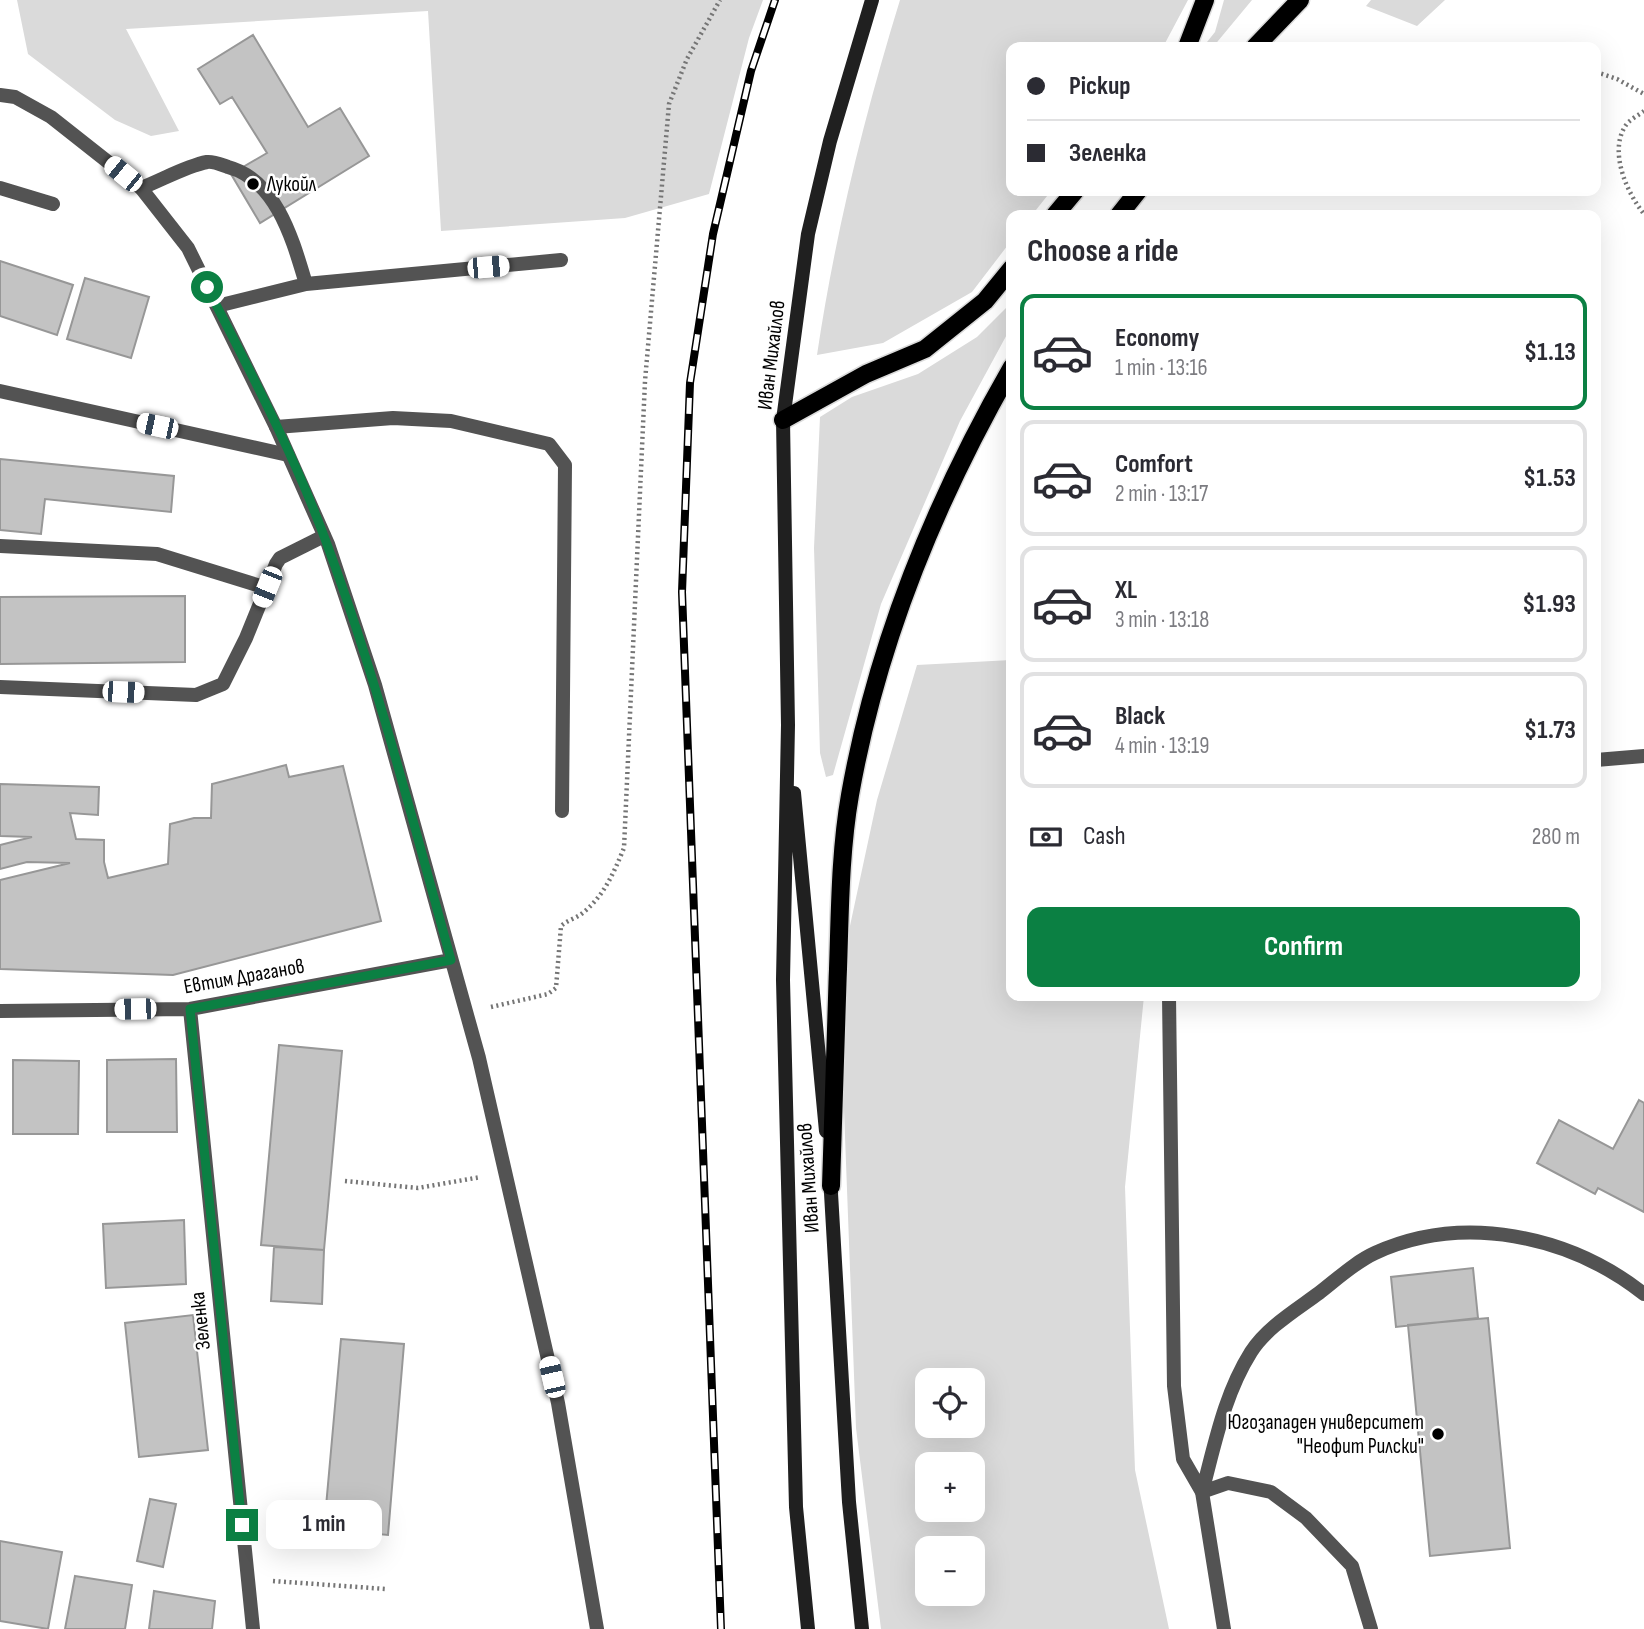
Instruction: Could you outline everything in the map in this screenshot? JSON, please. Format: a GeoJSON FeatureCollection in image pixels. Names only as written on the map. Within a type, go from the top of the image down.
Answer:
{"type":"FeatureCollection","features":[{"type":"Feature","properties":{"kind":"main road","name":"Иван Михайлов"},"geometry":{"type":"LineString","coordinates":[[808,1629],[796,1507],[783,980],[788,725],[782,522],[783,420],[808,234],[834,129],[873,0]]}},
{"type":"Feature","properties":{"kind":"main road"},"geometry":{"type":"LineString","coordinates":[[1189,42],[1205,0]]}},
{"type":"Feature","properties":{"kind":"main road"},"geometry":{"type":"LineString","coordinates":[[1260,42],[1300,0]]}},
{"type":"Feature","properties":{"kind":"main road"},"geometry":{"type":"LineString","coordinates":[[1059,210],[1071,196]]}},
{"type":"Feature","properties":{"kind":"main road"},"geometry":{"type":"LineString","coordinates":[[1123,210],[1134,196]]}},
{"type":"Feature","properties":{"kind":"main road"},"geometry":{"type":"LineString","coordinates":[[783,420],[866,374],[925,349],[985,301],[1006,275]]}},
{"type":"Feature","properties":{"kind":"main road"},"geometry":{"type":"LineString","coordinates":[[831,1186],[841,885],[850,796],[893,620],[968,442],[1006,377]]}},
{"type":"Feature","properties":{"kind":"main road","name":"Иван Михайлов"},"geometry":{"type":"LineString","coordinates":[[788,725],[831,1186],[849,1502],[862,1629]]}},
{"type":"Feature","properties":{"kind":"street"},"geometry":{"type":"LineString","coordinates":[[0,95],[15,97],[51,117],[141,188],[188,248],[276,427],[324,536],[375,685],[466,1012],[558,1403],[597,1629]]}},
{"type":"Feature","properties":{"kind":"street"},"geometry":{"type":"LineString","coordinates":[[141,188],[209,161],[233,168],[257,182],[281,214],[292,238],[306,284]]}},
{"type":"Feature","properties":{"kind":"street"},"geometry":{"type":"LineString","coordinates":[[0,188],[54,204]]}},
{"type":"Feature","properties":{"kind":"street"},"geometry":{"type":"LineString","coordinates":[[217,306],[306,284],[561,260]]}},
{"type":"Feature","properties":{"kind":"street"},"geometry":{"type":"LineString","coordinates":[[0,391],[288,455]]}},
{"type":"Feature","properties":{"kind":"street"},"geometry":{"type":"LineString","coordinates":[[276,427],[393,418],[451,421],[549,444],[558,453],[565,465],[562,811]]}},
{"type":"Feature","properties":{"kind":"street"},"geometry":{"type":"LineString","coordinates":[[0,687],[196,695],[209,692],[223,684],[280,558],[324,536]]}},
{"type":"Feature","properties":{"kind":"street"},"geometry":{"type":"LineString","coordinates":[[0,546],[157,554],[267,587]]}},
{"type":"Feature","properties":{"kind":"street"},"geometry":{"type":"LineString","coordinates":[[1601,760],[1644,756]]}},
{"type":"Feature","properties":{"kind":"street","name":"Евтим Драганов"},"geometry":{"type":"LineString","coordinates":[[0,1011],[190,1009],[451,960]]}},
{"type":"Feature","properties":{"kind":"street"},"geometry":{"type":"LineString","coordinates":[[1169,1001],[1174,1386],[1183,1459],[1202,1492],[1224,1629]]}},
{"type":"Feature","properties":{"kind":"street","name":"Зеленка"},"geometry":{"type":"LineString","coordinates":[[190,1009],[253,1629]]}},
{"type":"Feature","properties":{"kind":"street"},"geometry":{"type":"LineString","coordinates":[[1202,1492],[1231,1386],[1253,1349],[1284,1319],[1372,1254],[1409,1240],[1448,1233],[1496,1233],[1543,1241],[1629,1283],[1644,1294]]}},
{"type":"Feature","properties":{"kind":"street"},"geometry":{"type":"LineString","coordinates":[[1202,1492],[1228,1483],[1271,1492],[1306,1518],[1352,1566],[1371,1629]]}},
{"type":"Feature","properties":{"kind":"path"},"geometry":{"type":"LineString","coordinates":[[466,1012],[548,994],[556,988],[561,926],[570,918],[582,914],[599,898],[624,848],[646,372],[669,104],[687,59],[720,0]]}},
{"type":"Feature","properties":{"kind":"path"},"geometry":{"type":"LineString","coordinates":[[1601,74],[1644,94]]}},
{"type":"Feature","properties":{"kind":"path"},"geometry":{"type":"LineString","coordinates":[[1644,111],[1626,125],[1619,148],[1620,166],[1633,201],[1644,214]]}},
{"type":"Feature","properties":{"kind":"path"},"geometry":{"type":"LineString","coordinates":[[345,1181],[418,1188],[506,1173]]}},
{"type":"Feature","properties":{"kind":"path"},"geometry":{"type":"LineString","coordinates":[[248,1580],[386,1589]]}},
{"type":"Feature","properties":{"kind":"shaded area"},"geometry":{"type":"Polygon","coordinates":[[[17,0],[763,0],[749,38],[709,194],[625,218],[441,231],[428,11],[126,29],[179,131],[151,136],[115,120],[28,54],[17,0]]]}},
{"type":"Feature","properties":{"kind":"shaded area"},"geometry":{"type":"Polygon","coordinates":[[[900,0],[1188,0],[1166,42],[1006,42],[1006,196],[1047,196],[1036,210],[1006,210],[1006,248],[972,292],[883,343],[817,355],[832,265],[874,88],[900,0]]]}},
{"type":"Feature","properties":{"kind":"shaded area"},"geometry":{"type":"Polygon","coordinates":[[[1224,0],[1252,0],[1217,42],[1207,42],[1215,32],[1224,0]]]}},
{"type":"Feature","properties":{"kind":"shaded area"},"geometry":{"type":"Polygon","coordinates":[[[1371,0],[1445,0],[1417,26],[1366,6],[1371,0]]]}},
{"type":"Feature","properties":{"kind":"shaded area"},"geometry":{"type":"Polygon","coordinates":[[[1006,308],[1006,336],[960,421],[881,604],[833,775],[826,777],[820,753],[814,548],[820,417],[852,397],[918,374],[977,337],[1006,308]]]}},
{"type":"Feature","properties":{"kind":"shaded area"},"geometry":{"type":"Polygon","coordinates":[[[1006,660],[1006,1001],[1144,1001],[1125,1187],[1135,1470],[1169,1629],[881,1629],[856,1428],[839,977],[877,800],[917,665],[1006,660]]]}},
{"type":"Feature","properties":{"kind":"building"},"geometry":{"type":"Polygon","coordinates":[[[253,35],[308,127],[340,108],[369,156],[260,223],[231,174],[267,153],[232,97],[220,104],[198,69],[253,35]]]}},
{"type":"Feature","properties":{"kind":"building"},"geometry":{"type":"Polygon","coordinates":[[[0,261],[73,285],[57,335],[0,316],[0,261]]]}},
{"type":"Feature","properties":{"kind":"building"},"geometry":{"type":"Polygon","coordinates":[[[85,278],[149,297],[131,358],[67,339],[85,278]]]}},
{"type":"Feature","properties":{"kind":"building"},"geometry":{"type":"Polygon","coordinates":[[[0,459],[174,476],[171,512],[45,499],[41,534],[0,530],[0,459]]]}},
{"type":"Feature","properties":{"kind":"building"},"geometry":{"type":"Polygon","coordinates":[[[185,596],[185,662],[0,664],[0,597],[185,596]]]}},
{"type":"Feature","properties":{"kind":"building"},"geometry":{"type":"Polygon","coordinates":[[[286,765],[289,777],[343,766],[381,921],[173,975],[0,969],[0,880],[70,863],[27,862],[0,869],[0,845],[32,837],[0,836],[0,784],[99,787],[98,815],[70,813],[76,839],[104,840],[104,862],[108,878],[168,864],[170,824],[194,818],[211,818],[212,784],[286,765]]]}},
{"type":"Feature","properties":{"kind":"building"},"geometry":{"type":"Polygon","coordinates":[[[279,1045],[342,1051],[324,1250],[261,1245],[279,1045]]]}},
{"type":"Feature","properties":{"kind":"building"},"geometry":{"type":"Polygon","coordinates":[[[176,1059],[177,1132],[107,1132],[107,1060],[176,1059]]]}},
{"type":"Feature","properties":{"kind":"building"},"geometry":{"type":"Polygon","coordinates":[[[13,1060],[79,1061],[78,1134],[13,1134],[13,1060]]]}},
{"type":"Feature","properties":{"kind":"building"},"geometry":{"type":"Polygon","coordinates":[[[1639,1100],[1644,1103],[1644,1212],[1598,1188],[1595,1194],[1537,1163],[1559,1120],[1613,1149],[1639,1100]]]}},
{"type":"Feature","properties":{"kind":"building"},"geometry":{"type":"Polygon","coordinates":[[[184,1220],[186,1284],[106,1288],[103,1224],[184,1220]]]}},
{"type":"Feature","properties":{"kind":"building"},"geometry":{"type":"Polygon","coordinates":[[[274,1247],[324,1250],[322,1304],[271,1301],[274,1247]]]}},
{"type":"Feature","properties":{"kind":"building"},"geometry":{"type":"Polygon","coordinates":[[[1473,1268],[1478,1318],[1396,1327],[1391,1277],[1473,1268]]]}},
{"type":"Feature","properties":{"kind":"building"},"geometry":{"type":"Polygon","coordinates":[[[193,1315],[208,1450],[139,1457],[125,1323],[193,1315]]]}},
{"type":"Feature","properties":{"kind":"building"},"geometry":{"type":"Polygon","coordinates":[[[1488,1318],[1510,1548],[1430,1556],[1408,1325],[1488,1318]]]}},
{"type":"Feature","properties":{"kind":"building"},"geometry":{"type":"Polygon","coordinates":[[[341,1339],[404,1344],[388,1535],[324,1529],[341,1339]]]}},
{"type":"Feature","properties":{"kind":"building"},"geometry":{"type":"Polygon","coordinates":[[[150,1499],[176,1504],[163,1567],[137,1561],[150,1499]]]}},
{"type":"Feature","properties":{"kind":"building"},"geometry":{"type":"Polygon","coordinates":[[[0,1541],[62,1552],[48,1629],[0,1621],[0,1541]]]}},
{"type":"Feature","properties":{"kind":"building"},"geometry":{"type":"Polygon","coordinates":[[[75,1576],[132,1585],[125,1629],[65,1629],[75,1576]]]}},
{"type":"Feature","properties":{"kind":"building"},"geometry":{"type":"Polygon","coordinates":[[[154,1591],[215,1601],[212,1629],[149,1629],[154,1591]]]}},
{"type":"Feature","properties":{"kind":"railway"},"geometry":{"type":"LineString","coordinates":[[721,1629],[682,592],[690,383],[713,234],[751,71],[775,0]]}},
{"type":"Feature","properties":{"kind":"place","name":"Лукойл"},"geometry":{"type":"Point","coordinates":[253,184]}},
{"type":"Feature","properties":{"kind":"place","name":"Югозападен университет \"Неофит Рилски\""},"geometry":{"type":"Point","coordinates":[1438,1434]}},
{"type":"Feature","properties":{"kind":"route"},"geometry":{"type":"LineString","coordinates":[[207,287],[276,427],[328,544],[375,685],[451,960],[190,1009],[242,1525]]}}]}
